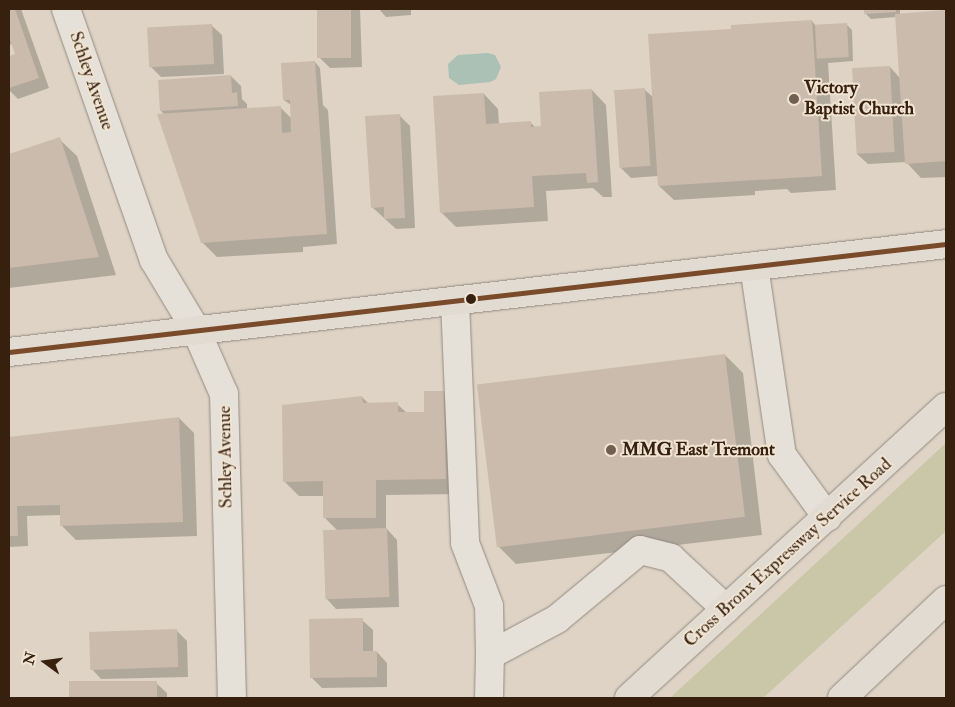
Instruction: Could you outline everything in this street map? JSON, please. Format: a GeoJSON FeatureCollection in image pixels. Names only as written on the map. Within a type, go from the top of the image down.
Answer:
{"type":"FeatureCollection","features":[{"type":"Feature","properties":{"kind":"main road"},"geometry":{"type":"LineString","coordinates":[[9,352],[946,244]]}},
{"type":"Feature","properties":{"kind":"main road","name":"Cross Bronx Expressway Service Road"},"geometry":{"type":"LineString","coordinates":[[629,698],[946,407]]}},
{"type":"Feature","properties":{"kind":"main road"},"geometry":{"type":"LineString","coordinates":[[845,694],[946,600]]}},
{"type":"Feature","properties":{"kind":"street","name":"Schley Avenue"},"geometry":{"type":"LineString","coordinates":[[66,9],[154,260],[196,330],[224,394],[232,698]]}},
{"type":"Feature","properties":{"kind":"street"},"geometry":{"type":"LineString","coordinates":[[754,266],[782,455],[827,517]]}},
{"type":"Feature","properties":{"kind":"street"},"geometry":{"type":"LineString","coordinates":[[454,301],[465,543],[489,606],[489,698]]}},
{"type":"Feature","properties":{"kind":"street"},"geometry":{"type":"LineString","coordinates":[[490,655],[557,619],[640,550],[671,558],[726,609]]}},
{"type":"Feature","properties":{"kind":"shaded area"},"geometry":{"type":"Polygon","coordinates":[[[488,53],[495,55],[501,67],[496,79],[490,82],[459,85],[449,78],[448,64],[458,55],[488,53]]]}},
{"type":"Feature","properties":{"kind":"shaded area"},"geometry":{"type":"Polygon","coordinates":[[[946,443],[946,531],[763,698],[670,698],[946,443]]]}},
{"type":"Feature","properties":{"kind":"building"},"geometry":{"type":"Polygon","coordinates":[[[9,9],[15,9],[39,78],[9,88],[9,56],[15,54],[9,37],[9,9]]]}},
{"type":"Feature","properties":{"kind":"building"},"geometry":{"type":"Polygon","coordinates":[[[317,9],[351,9],[351,58],[317,58],[317,9]]]}},
{"type":"Feature","properties":{"kind":"building"},"geometry":{"type":"Polygon","coordinates":[[[864,9],[896,9],[896,12],[864,14],[864,9]]]}},
{"type":"Feature","properties":{"kind":"building"},"geometry":{"type":"Polygon","coordinates":[[[946,10],[946,161],[905,164],[895,14],[946,10]]]}},
{"type":"Feature","properties":{"kind":"building"},"geometry":{"type":"Polygon","coordinates":[[[812,20],[822,176],[658,186],[648,34],[731,29],[731,25],[812,20]]]}},
{"type":"Feature","properties":{"kind":"building"},"geometry":{"type":"Polygon","coordinates":[[[847,23],[849,57],[817,59],[815,25],[847,23]]]}},
{"type":"Feature","properties":{"kind":"building"},"geometry":{"type":"Polygon","coordinates":[[[212,24],[214,64],[149,67],[147,27],[212,24]]]}},
{"type":"Feature","properties":{"kind":"building"},"geometry":{"type":"Polygon","coordinates":[[[315,61],[327,234],[201,243],[157,114],[281,106],[282,133],[291,132],[290,100],[283,100],[281,63],[315,61]]]}},
{"type":"Feature","properties":{"kind":"building"},"geometry":{"type":"Polygon","coordinates":[[[890,66],[895,152],[857,154],[852,68],[890,66]]]}},
{"type":"Feature","properties":{"kind":"building"},"geometry":{"type":"Polygon","coordinates":[[[231,75],[232,93],[237,92],[238,106],[160,111],[158,80],[231,75]]]}},
{"type":"Feature","properties":{"kind":"building"},"geometry":{"type":"Polygon","coordinates":[[[645,88],[650,166],[620,168],[614,90],[645,88]]]}},
{"type":"Feature","properties":{"kind":"building"},"geometry":{"type":"Polygon","coordinates":[[[592,89],[598,182],[587,183],[586,173],[532,176],[534,207],[440,213],[433,96],[484,93],[486,124],[531,121],[531,127],[541,126],[539,92],[592,89]]]}},
{"type":"Feature","properties":{"kind":"building"},"geometry":{"type":"Polygon","coordinates":[[[400,114],[405,218],[384,219],[384,207],[371,208],[365,116],[400,114]]]}},
{"type":"Feature","properties":{"kind":"building"},"geometry":{"type":"Polygon","coordinates":[[[60,137],[99,257],[9,268],[9,154],[60,137]]]}},
{"type":"Feature","properties":{"kind":"building","name":"MMG East Tremont"},"geometry":{"type":"Polygon","coordinates":[[[725,354],[745,517],[497,547],[477,384],[725,354]]]}},
{"type":"Feature","properties":{"kind":"building"},"geometry":{"type":"Polygon","coordinates":[[[424,391],[444,391],[446,479],[376,480],[376,518],[323,518],[323,481],[283,482],[282,405],[362,396],[363,403],[398,402],[398,412],[424,412],[424,391]]]}},
{"type":"Feature","properties":{"kind":"building"},"geometry":{"type":"Polygon","coordinates":[[[179,417],[183,522],[60,526],[60,505],[17,506],[18,536],[9,536],[9,437],[179,417]]]}},
{"type":"Feature","properties":{"kind":"building"},"geometry":{"type":"Polygon","coordinates":[[[387,528],[389,597],[325,599],[323,530],[387,528]]]}},
{"type":"Feature","properties":{"kind":"building"},"geometry":{"type":"Polygon","coordinates":[[[363,618],[363,651],[377,651],[377,677],[310,678],[309,619],[363,618]]]}},
{"type":"Feature","properties":{"kind":"building"},"geometry":{"type":"Polygon","coordinates":[[[177,629],[178,667],[90,670],[89,632],[177,629]]]}},
{"type":"Feature","properties":{"kind":"building"},"geometry":{"type":"Polygon","coordinates":[[[69,681],[157,681],[157,698],[69,698],[69,681]]]}},
{"type":"Feature","properties":{"kind":"transit line"},"geometry":{"type":"LineString","coordinates":[[9,352],[946,244]]}},
{"type":"Feature","properties":{"kind":"place","name":"Victory Baptist Church"},"geometry":{"type":"Point","coordinates":[794,99]}},
{"type":"Feature","properties":{"kind":"place","name":"MMG East Tremont"},"geometry":{"type":"Point","coordinates":[611,450]}}]}
